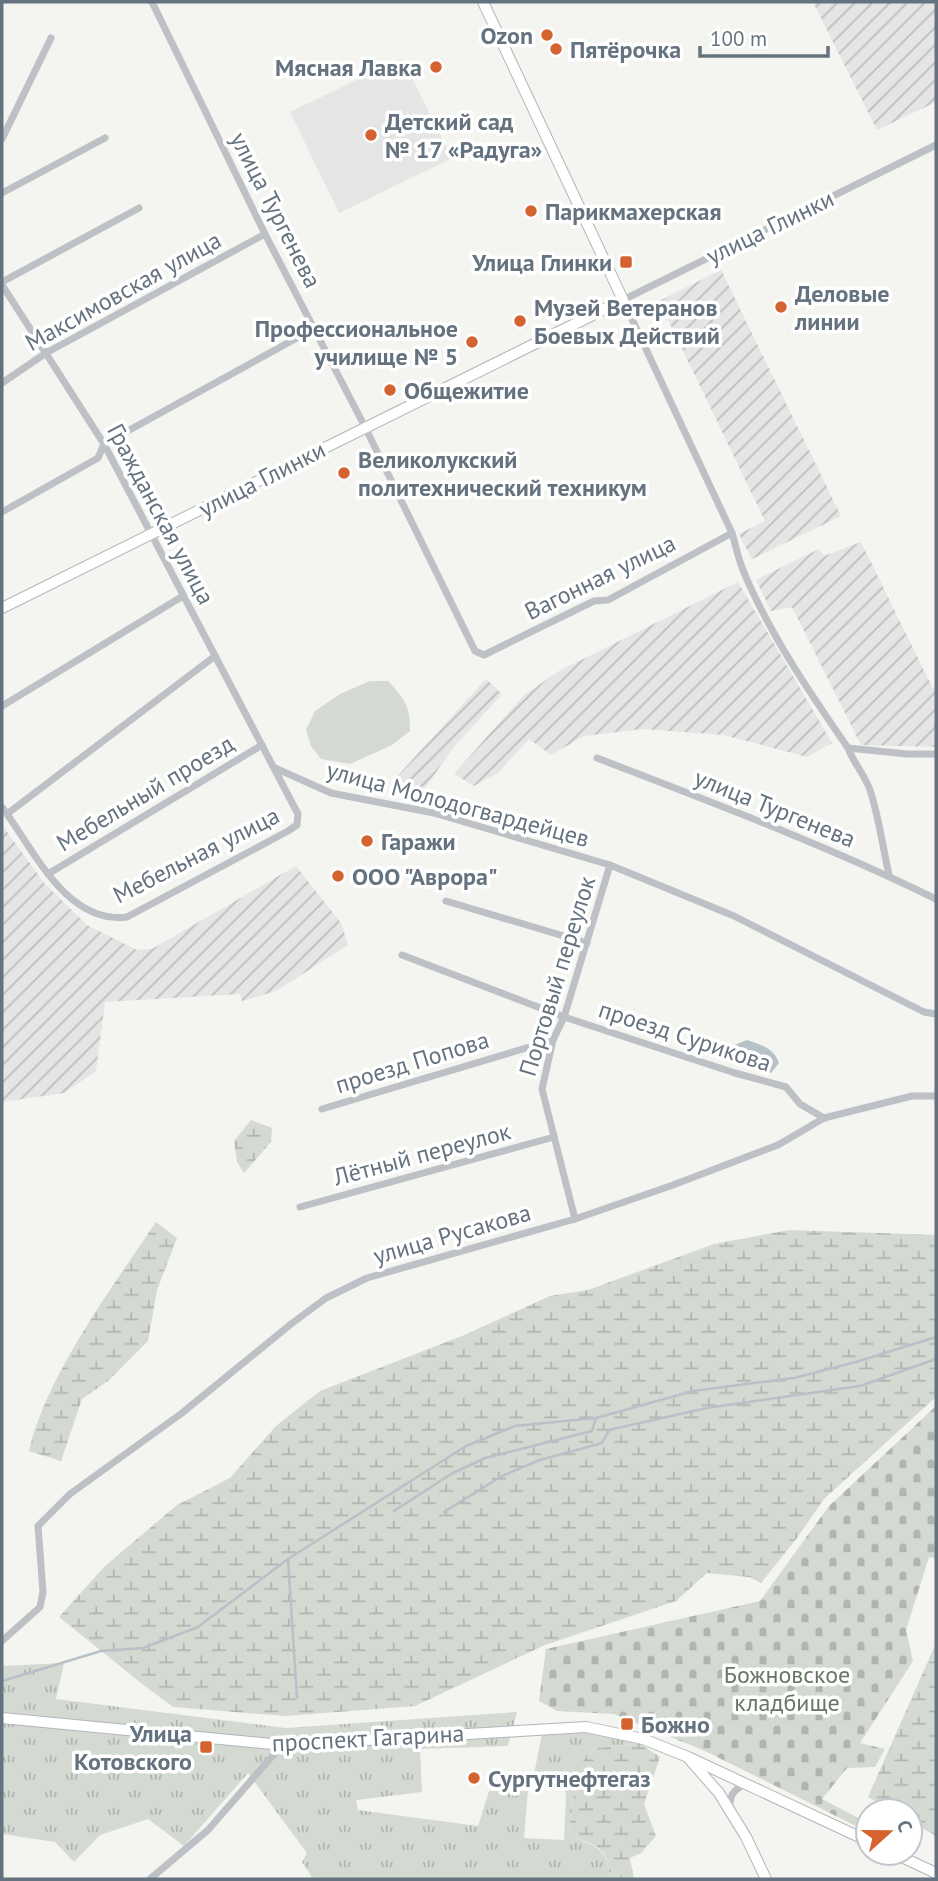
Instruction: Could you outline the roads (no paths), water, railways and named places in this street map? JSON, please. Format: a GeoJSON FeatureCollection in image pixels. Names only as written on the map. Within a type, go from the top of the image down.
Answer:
{"type":"FeatureCollection","features":[{"type":"Feature","properties":{"kind":"street","name":"улица Тургенева"},"geometry":{"type":"LineString","coordinates":[[152,2],[265,234],[365,427],[475,651],[485,655]]}},
{"type":"Feature","properties":{"kind":"street"},"geometry":{"type":"LineString","coordinates":[[483,2],[732,533],[744,572],[766,620],[865,778],[871,792],[889,876]]}},
{"type":"Feature","properties":{"kind":"street"},"geometry":{"type":"LineString","coordinates":[[2,139],[51,38]]}},
{"type":"Feature","properties":{"kind":"street"},"geometry":{"type":"LineString","coordinates":[[2,192],[105,138]]}},
{"type":"Feature","properties":{"kind":"street","name":"улица Глинки"},"geometry":{"type":"LineString","coordinates":[[2,608],[936,145]]}},
{"type":"Feature","properties":{"kind":"street"},"geometry":{"type":"LineString","coordinates":[[2,284],[139,208]]}},
{"type":"Feature","properties":{"kind":"street","name":"Максимовская улица"},"geometry":{"type":"LineString","coordinates":[[2,383],[46,353],[265,234]]}},
{"type":"Feature","properties":{"kind":"street","name":"Гражданская улица"},"geometry":{"type":"LineString","coordinates":[[2,284],[104,444],[275,768],[298,814],[297,825]]}},
{"type":"Feature","properties":{"kind":"street"},"geometry":{"type":"LineString","coordinates":[[2,512],[98,458],[104,444],[315,328]]}},
{"type":"Feature","properties":{"kind":"street","name":"Вагонная улица"},"geometry":{"type":"LineString","coordinates":[[485,655],[594,601],[608,600],[732,533]]}},
{"type":"Feature","properties":{"kind":"street"},"geometry":{"type":"LineString","coordinates":[[2,706],[183,596]]}},
{"type":"Feature","properties":{"kind":"street"},"geometry":{"type":"LineString","coordinates":[[7,814],[215,656]]}},
{"type":"Feature","properties":{"kind":"street","name":"Мебельный проезд"},"geometry":{"type":"LineString","coordinates":[[48,874],[262,745]]}},
{"type":"Feature","properties":{"kind":"street"},"geometry":{"type":"LineString","coordinates":[[848,748],[936,754]]}},
{"type":"Feature","properties":{"kind":"street","name":"улица Тургенева"},"geometry":{"type":"LineString","coordinates":[[597,758],[802,838],[936,899]]}},
{"type":"Feature","properties":{"kind":"street","name":"улица Молодогвардейцев"},"geometry":{"type":"LineString","coordinates":[[275,768],[331,793],[434,813],[610,865],[734,916],[924,1012],[936,1014]]}},
{"type":"Feature","properties":{"kind":"street"},"geometry":{"type":"LineString","coordinates":[[2,807],[48,874]]}},
{"type":"Feature","properties":{"kind":"street","name":"Мебельная улица"},"geometry":{"type":"LineString","coordinates":[[48,874],[68,897],[94,914],[112,919],[145,908],[297,825]]}},
{"type":"Feature","properties":{"kind":"street","name":"Портовый переулок"},"geometry":{"type":"LineString","coordinates":[[575,1219],[542,1089],[554,1040],[564,1017],[610,865]]}},
{"type":"Feature","properties":{"kind":"street"},"geometry":{"type":"LineString","coordinates":[[446,901],[586,943]]}},
{"type":"Feature","properties":{"kind":"street","name":"проезд Попова"},"geometry":{"type":"LineString","coordinates":[[402,955],[564,1017]]}},
{"type":"Feature","properties":{"kind":"street","name":"проезд Сурикова"},"geometry":{"type":"LineString","coordinates":[[564,1017],[786,1087],[800,1104],[824,1118]]}},
{"type":"Feature","properties":{"kind":"street","name":"проезд Попова"},"geometry":{"type":"LineString","coordinates":[[322,1109],[554,1040]]}},
{"type":"Feature","properties":{"kind":"street","name":"улица Русакова"},"geometry":{"type":"LineString","coordinates":[[2,1641],[40,1607],[44,1592],[38,1526],[71,1494],[182,1413],[326,1298],[367,1278],[575,1219],[673,1185],[778,1145],[824,1118],[912,1096],[936,1096]]}},
{"type":"Feature","properties":{"kind":"street","name":"Лётный переулок"},"geometry":{"type":"LineString","coordinates":[[300,1207],[554,1137]]}},
{"type":"Feature","properties":{"kind":"street","name":"проспект Гагарина"},"geometry":{"type":"LineString","coordinates":[[2,1718],[282,1745],[586,1727],[643,1739],[688,1757],[854,1835]]}},
{"type":"Feature","properties":{"kind":"street"},"geometry":{"type":"LineString","coordinates":[[150,1879],[208,1830],[282,1745]]}},
{"type":"Feature","properties":{"kind":"street"},"geometry":{"type":"LineString","coordinates":[[688,1757],[719,1793],[746,1837],[765,1879]]}},
{"type":"Feature","properties":{"kind":"street"},"geometry":{"type":"LineString","coordinates":[[730,1811],[729,1799],[736,1788],[745,1784]]}},
{"type":"Feature","properties":{"kind":"waterway"},"geometry":{"type":"LineString","coordinates":[[2,1681],[101,1651],[143,1648],[198,1627],[288,1559],[466,1446],[515,1426],[596,1418],[693,1391],[794,1378],[936,1337]]}},
{"type":"Feature","properties":{"kind":"waterway"},"geometry":{"type":"LineString","coordinates":[[444,1512],[502,1476],[540,1460],[602,1443],[609,1430],[707,1408],[860,1386],[936,1359]]}},
{"type":"Feature","properties":{"kind":"waterway"},"geometry":{"type":"LineString","coordinates":[[394,1511],[451,1474],[485,1458],[592,1431],[596,1418]]}},
{"type":"Feature","properties":{"kind":"waterway"},"geometry":{"type":"LineString","coordinates":[[288,1559],[297,1698]]}},
{"type":"Feature","properties":{"kind":"place","name":"Ozon"},"geometry":{"type":"Point","coordinates":[547,35]}},
{"type":"Feature","properties":{"kind":"place","name":"Пятёрочка"},"geometry":{"type":"Point","coordinates":[556,49]}},
{"type":"Feature","properties":{"kind":"place","name":"Мясная Лавка"},"geometry":{"type":"Point","coordinates":[436,67]}},
{"type":"Feature","properties":{"kind":"place","name":"Детский сад № 17 «Радуга»"},"geometry":{"type":"Point","coordinates":[371,135]}},
{"type":"Feature","properties":{"kind":"place","name":"Парикмахерская"},"geometry":{"type":"Point","coordinates":[531,211]}},
{"type":"Feature","properties":{"kind":"place","name":"Улица Глинки"},"geometry":{"type":"Point","coordinates":[626,262]}},
{"type":"Feature","properties":{"kind":"place","name":"Деловые линии"},"geometry":{"type":"Point","coordinates":[781,307]}},
{"type":"Feature","properties":{"kind":"place","name":"Музей Ветеранов Боевых Действий"},"geometry":{"type":"Point","coordinates":[520,321]}},
{"type":"Feature","properties":{"kind":"place","name":"Профессиональное училище № 5"},"geometry":{"type":"Point","coordinates":[472,342]}},
{"type":"Feature","properties":{"kind":"place","name":"Общежитие"},"geometry":{"type":"Point","coordinates":[390,390]}},
{"type":"Feature","properties":{"kind":"place","name":"Великолукский политехнический техникум"},"geometry":{"type":"Point","coordinates":[344,473]}},
{"type":"Feature","properties":{"kind":"place","name":"Гаражи"},"geometry":{"type":"Point","coordinates":[367,841]}},
{"type":"Feature","properties":{"kind":"place","name":"ООО \"Аврора\""},"geometry":{"type":"Point","coordinates":[338,876]}},
{"type":"Feature","properties":{"kind":"place","name":"Божно"},"geometry":{"type":"Point","coordinates":[627,1724]}},
{"type":"Feature","properties":{"kind":"place","name":"Улица Котовского"},"geometry":{"type":"Point","coordinates":[206,1747]}},
{"type":"Feature","properties":{"kind":"place","name":"Сургутнефтегаз"},"geometry":{"type":"Point","coordinates":[474,1778]}},
{"type":"Feature","properties":{"kind":"park label","name":"Божновское кладбище"},"geometry":{"type":"Point","coordinates":[787,1688]}}]}
